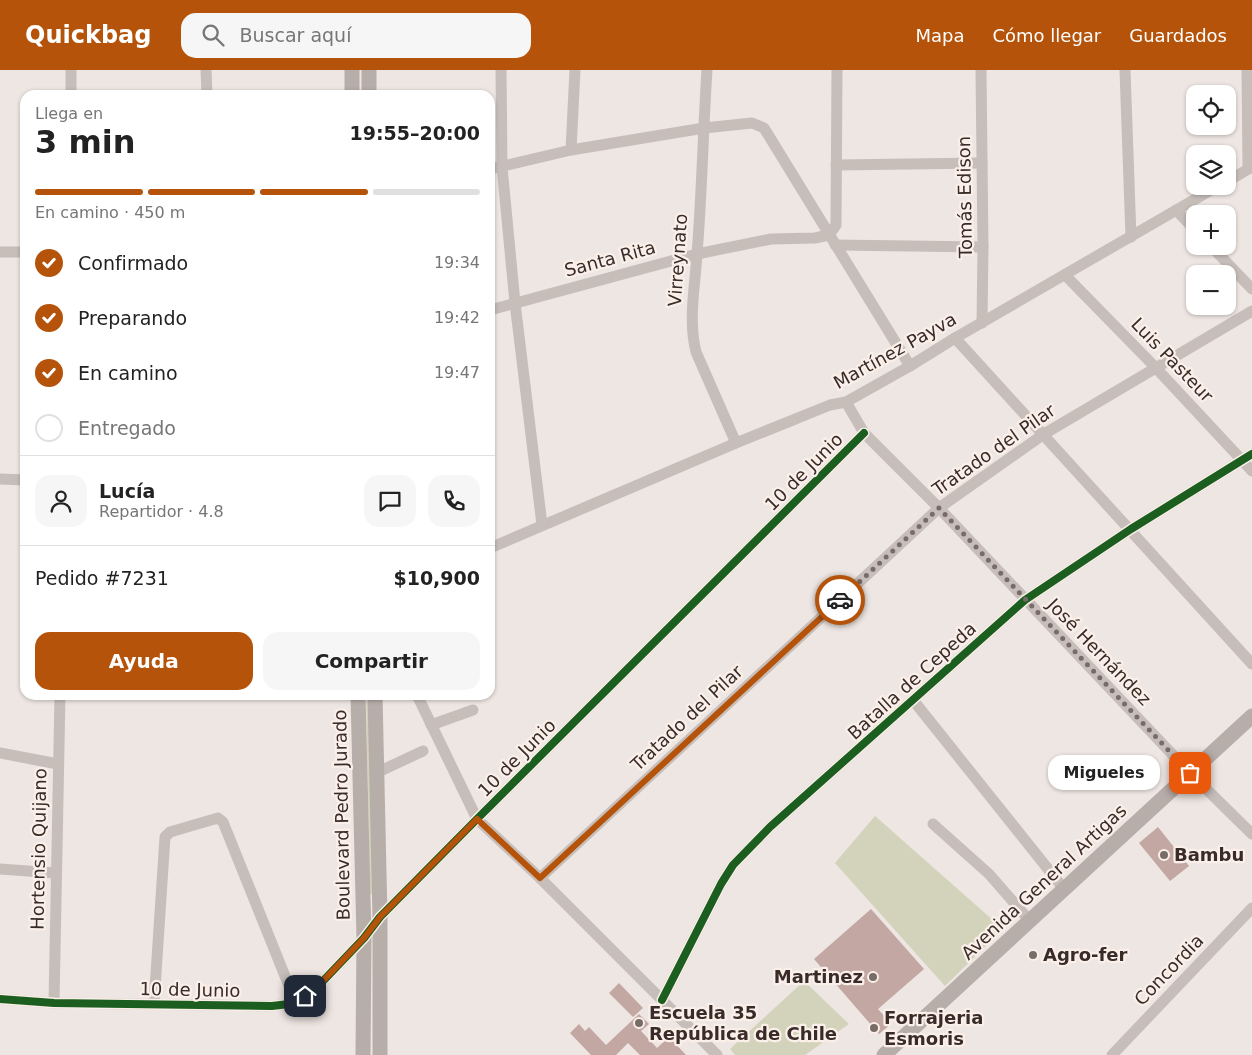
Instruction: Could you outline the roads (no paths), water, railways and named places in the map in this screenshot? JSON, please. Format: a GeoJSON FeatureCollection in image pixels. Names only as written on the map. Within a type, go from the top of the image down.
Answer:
{"type":"FeatureCollection","features":[{"type":"Feature","properties":{"kind":"main road"},"geometry":{"type":"LineString","coordinates":[[352,70],[352,90]]}},
{"type":"Feature","properties":{"kind":"main road"},"geometry":{"type":"LineString","coordinates":[[369,70],[369,90]]}},
{"type":"Feature","properties":{"kind":"main road","name":"Boulevard Pedro Jurado"},"geometry":{"type":"LineString","coordinates":[[358,700],[364,938],[364,1055]]}},
{"type":"Feature","properties":{"kind":"main road","name":"Boulevard Pedro Jurado"},"geometry":{"type":"LineString","coordinates":[[375,700],[380,917],[380,1055]]}},
{"type":"Feature","properties":{"kind":"main road","name":"Avenida General Artigas"},"geometry":{"type":"LineString","coordinates":[[884,1055],[1252,716]]}},
{"type":"Feature","properties":{"kind":"street"},"geometry":{"type":"LineString","coordinates":[[71,70],[71,90]]}},
{"type":"Feature","properties":{"kind":"street"},"geometry":{"type":"LineString","coordinates":[[206,70],[207,90]]}},
{"type":"Feature","properties":{"kind":"street"},"geometry":{"type":"LineString","coordinates":[[501,70],[502,167],[515,302],[542,525]]}},
{"type":"Feature","properties":{"kind":"street"},"geometry":{"type":"LineString","coordinates":[[571,150],[574,70]]}},
{"type":"Feature","properties":{"kind":"street","name":"Virreynato"},"geometry":{"type":"LineString","coordinates":[[707,70],[692,337],[696,352],[736,443]]}},
{"type":"Feature","properties":{"kind":"street"},"geometry":{"type":"LineString","coordinates":[[829,234],[836,225],[837,70]]}},
{"type":"Feature","properties":{"kind":"street","name":"Tomás Edison"},"geometry":{"type":"LineString","coordinates":[[981,70],[982,323]]}},
{"type":"Feature","properties":{"kind":"street"},"geometry":{"type":"LineString","coordinates":[[1125,70],[1131,237]]}},
{"type":"Feature","properties":{"kind":"street"},"geometry":{"type":"LineString","coordinates":[[1236,176],[1250,168],[1248,70]]}},
{"type":"Feature","properties":{"kind":"street"},"geometry":{"type":"LineString","coordinates":[[495,168],[571,150],[704,128],[752,123],[764,128],[910,366]]}},
{"type":"Feature","properties":{"kind":"street"},"geometry":{"type":"LineString","coordinates":[[836,165],[982,163]]}},
{"type":"Feature","properties":{"kind":"street","name":"Martínez Payva"},"geometry":{"type":"LineString","coordinates":[[495,546],[736,443],[830,405],[846,402],[1202,195]]}},
{"type":"Feature","properties":{"kind":"street"},"geometry":{"type":"LineString","coordinates":[[1176,210],[1186,221]]}},
{"type":"Feature","properties":{"kind":"street","name":"Santa Rita"},"geometry":{"type":"LineString","coordinates":[[495,308],[697,254],[771,239],[815,238],[829,234]]}},
{"type":"Feature","properties":{"kind":"street"},"geometry":{"type":"LineString","coordinates":[[835,245],[983,247]]}},
{"type":"Feature","properties":{"kind":"street"},"geometry":{"type":"LineString","coordinates":[[0,252],[20,252]]}},
{"type":"Feature","properties":{"kind":"street"},"geometry":{"type":"LineString","coordinates":[[1220,255],[1252,289]]}},
{"type":"Feature","properties":{"kind":"street","name":"Luis Pasteur"},"geometry":{"type":"LineString","coordinates":[[1065,275],[1247,457],[1252,471]]}},
{"type":"Feature","properties":{"kind":"street","name":"Tratado del Pilar"},"geometry":{"type":"LineString","coordinates":[[540,878],[939,508],[1044,434],[1252,311]]}},
{"type":"Feature","properties":{"kind":"street"},"geometry":{"type":"LineString","coordinates":[[955,338],[1252,664]]}},
{"type":"Feature","properties":{"kind":"street","name":"José Hernández"},"geometry":{"type":"LineString","coordinates":[[846,402],[864,433],[939,508],[1190,773],[1252,834]]}},
{"type":"Feature","properties":{"kind":"street","name":"10 de Junio"},"geometry":{"type":"LineString","coordinates":[[0,999],[54,1003],[272,1006],[289,1004],[305,996],[323,981],[364,938],[380,917],[477,819],[864,433]]}},
{"type":"Feature","properties":{"kind":"street","name":"Batalla de Cepeda"},"geometry":{"type":"LineString","coordinates":[[662,1000],[721,884],[733,865],[770,827],[1025,600],[1131,529],[1247,457]]}},
{"type":"Feature","properties":{"kind":"street"},"geometry":{"type":"LineString","coordinates":[[0,479],[20,480]]}},
{"type":"Feature","properties":{"kind":"street","name":"Hortensio Quijano"},"geometry":{"type":"LineString","coordinates":[[54,1003],[60,700]]}},
{"type":"Feature","properties":{"kind":"street"},"geometry":{"type":"LineString","coordinates":[[419,700],[477,819],[540,878],[718,1055]]}},
{"type":"Feature","properties":{"kind":"street"},"geometry":{"type":"LineString","coordinates":[[913,700],[1064,889]]}},
{"type":"Feature","properties":{"kind":"street"},"geometry":{"type":"LineString","coordinates":[[431,725],[474,710]]}},
{"type":"Feature","properties":{"kind":"street"},"geometry":{"type":"LineString","coordinates":[[376,773],[423,751]]}},
{"type":"Feature","properties":{"kind":"street"},"geometry":{"type":"LineString","coordinates":[[0,753],[58,764]]}},
{"type":"Feature","properties":{"kind":"street"},"geometry":{"type":"LineString","coordinates":[[154,1004],[165,837],[170,832],[218,818],[223,822],[295,1001]]}},
{"type":"Feature","properties":{"kind":"street"},"geometry":{"type":"LineString","coordinates":[[933,824],[989,874],[1030,921]]}},
{"type":"Feature","properties":{"kind":"street"},"geometry":{"type":"LineString","coordinates":[[0,868],[56,873]]}},
{"type":"Feature","properties":{"kind":"street","name":"Concordia"},"geometry":{"type":"LineString","coordinates":[[1112,1055],[1252,908]]}},
{"type":"Feature","properties":{"kind":"place","name":"Migueles"},"geometry":{"type":"Point","coordinates":[1190,773]}},
{"type":"Feature","properties":{"kind":"place","name":"Bambu"},"geometry":{"type":"Point","coordinates":[1164,855]}},
{"type":"Feature","properties":{"kind":"place","name":"Agro-fer"},"geometry":{"type":"Point","coordinates":[1033,955]}},
{"type":"Feature","properties":{"kind":"place","name":"Martinez"},"geometry":{"type":"Point","coordinates":[873,977]}},
{"type":"Feature","properties":{"kind":"place","name":"Escuela 35 República de Chile"},"geometry":{"type":"Point","coordinates":[639,1023]}},
{"type":"Feature","properties":{"kind":"place","name":"Forrajeria Esmoris"},"geometry":{"type":"Point","coordinates":[874,1028]}}]}
